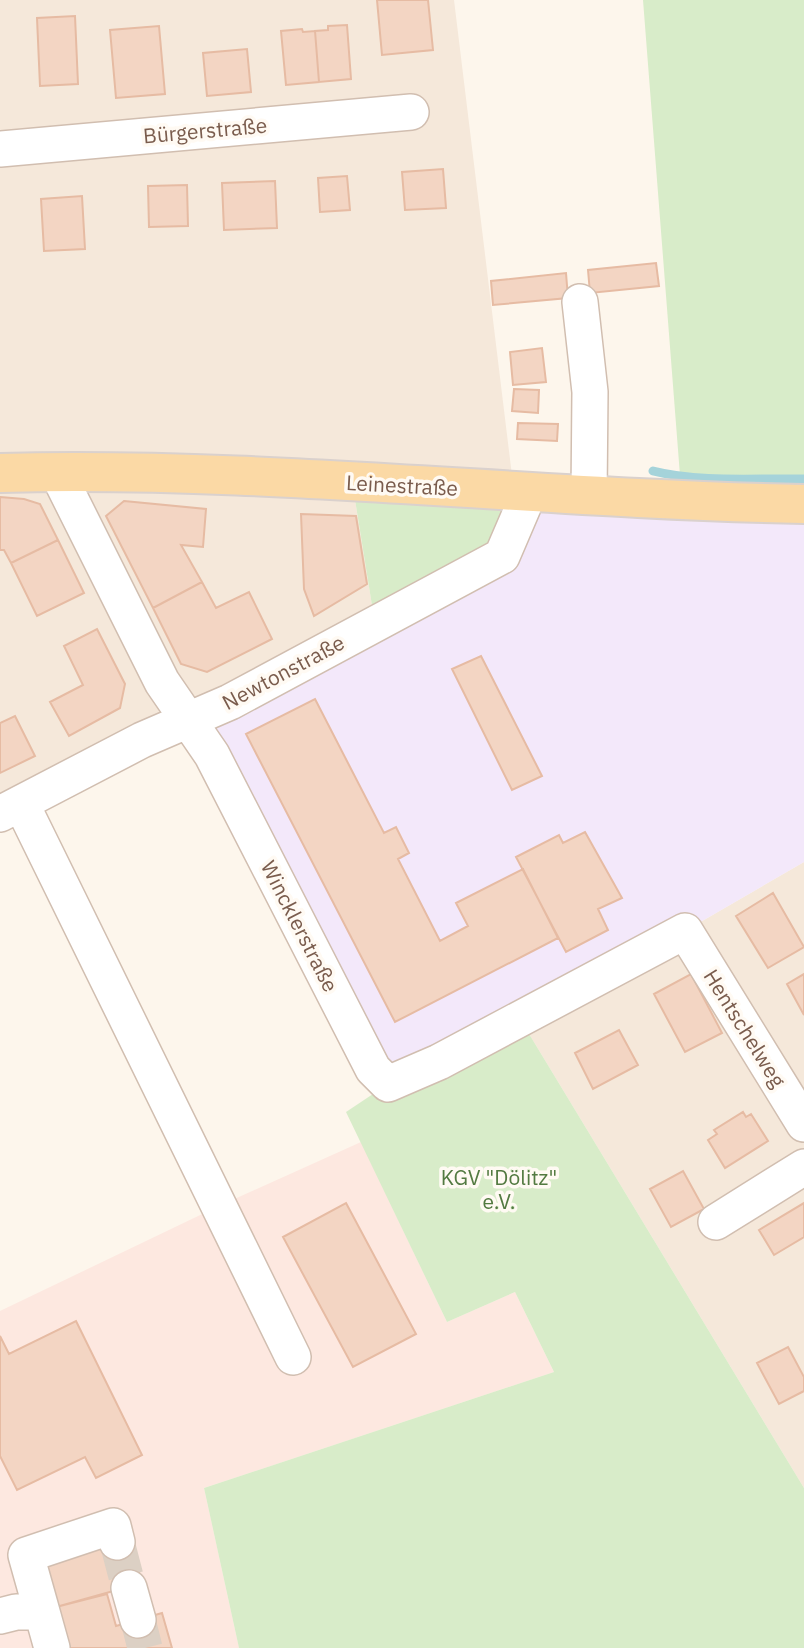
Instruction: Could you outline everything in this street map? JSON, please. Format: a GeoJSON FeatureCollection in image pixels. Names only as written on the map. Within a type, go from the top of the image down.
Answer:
{"type":"FeatureCollection","features":[{"type":"Feature","properties":{"kind":"main road","name":"Leinestraße"},"geometry":{"type":"LineString","coordinates":[[0,473],[57,471],[352,481],[589,496],[804,504]]}},
{"type":"Feature","properties":{"kind":"street","name":"Bürgerstraße"},"geometry":{"type":"LineString","coordinates":[[0,149],[411,112]]}},
{"type":"Feature","properties":{"kind":"street"},"geometry":{"type":"LineString","coordinates":[[580,302],[590,392],[589,496]]}},
{"type":"Feature","properties":{"kind":"street","name":"Wincklerstraße"},"geometry":{"type":"LineString","coordinates":[[57,471],[162,682],[212,754],[373,1069],[388,1084],[439,1062],[685,931]]}},
{"type":"Feature","properties":{"kind":"street","name":"Newtonstraße"},"geometry":{"type":"LineString","coordinates":[[10,808],[142,740],[242,695],[502,556],[529,492]]}},
{"type":"Feature","properties":{"kind":"street"},"geometry":{"type":"LineString","coordinates":[[10,808],[293,1357]]}},
{"type":"Feature","properties":{"kind":"street","name":"Hentschelweg"},"geometry":{"type":"LineString","coordinates":[[685,931],[804,1124]]}},
{"type":"Feature","properties":{"kind":"street"},"geometry":{"type":"LineString","coordinates":[[716,1222],[804,1167]]}},
{"type":"Feature","properties":{"kind":"street"},"geometry":{"type":"LineString","coordinates":[[52,1648],[26,1555],[113,1526],[117,1542]]}},
{"type":"Feature","properties":{"kind":"street"},"geometry":{"type":"LineString","coordinates":[[0,1616],[16,1612],[42,1612]]}},
{"type":"Feature","properties":{"kind":"shaded area"},"geometry":{"type":"Polygon","coordinates":[[[0,0],[454,0],[514,492],[352,481],[375,624],[0,814],[0,0]]]}},
{"type":"Feature","properties":{"kind":"shaded area"},"geometry":{"type":"Polygon","coordinates":[[[529,493],[804,504],[804,862],[685,931],[388,1084],[188,720],[501,556],[529,493]]]}},
{"type":"Feature","properties":{"kind":"shaded area"},"geometry":{"type":"Polygon","coordinates":[[[804,862],[804,1488],[520,1019],[685,931],[804,862]]]}},
{"type":"Feature","properties":{"kind":"shaded area"},"geometry":{"type":"Polygon","coordinates":[[[361,1142],[447,1322],[515,1292],[554,1372],[204,1488],[239,1648],[0,1648],[0,1311],[219,1206],[361,1142]]]}},
{"type":"Feature","properties":{"kind":"green space"},"geometry":{"type":"Polygon","coordinates":[[[643,0],[804,0],[804,504],[682,501],[643,0]]]}},
{"type":"Feature","properties":{"kind":"green space"},"geometry":{"type":"Polygon","coordinates":[[[352,481],[529,493],[502,556],[375,624],[352,481]]]}},
{"type":"Feature","properties":{"kind":"green space","name":"KGV \"Dölitz\" e.V."},"geometry":{"type":"Polygon","coordinates":[[[520,1019],[804,1488],[804,1648],[239,1648],[204,1488],[554,1372],[515,1292],[447,1322],[346,1112],[388,1084],[520,1019]]]}},
{"type":"Feature","properties":{"kind":"building"},"geometry":{"type":"Polygon","coordinates":[[[377,0],[428,0],[433,50],[382,55],[377,0]]]}},
{"type":"Feature","properties":{"kind":"building"},"geometry":{"type":"Polygon","coordinates":[[[75,16],[78,84],[40,86],[37,18],[75,16]]]}},
{"type":"Feature","properties":{"kind":"building"},"geometry":{"type":"Polygon","coordinates":[[[347,25],[351,79],[319,82],[315,31],[328,30],[328,26],[347,25]]]}},
{"type":"Feature","properties":{"kind":"building"},"geometry":{"type":"Polygon","coordinates":[[[159,26],[165,94],[116,98],[110,30],[159,26]]]}},
{"type":"Feature","properties":{"kind":"building"},"geometry":{"type":"Polygon","coordinates":[[[302,29],[303,32],[315,31],[319,82],[286,85],[281,31],[302,29]]]}},
{"type":"Feature","properties":{"kind":"building"},"geometry":{"type":"Polygon","coordinates":[[[247,49],[251,92],[207,96],[203,53],[247,49]]]}},
{"type":"Feature","properties":{"kind":"building"},"geometry":{"type":"Polygon","coordinates":[[[443,169],[446,208],[405,210],[402,172],[443,169]]]}},
{"type":"Feature","properties":{"kind":"building"},"geometry":{"type":"Polygon","coordinates":[[[347,176],[350,210],[320,212],[318,178],[347,176]]]}},
{"type":"Feature","properties":{"kind":"building"},"geometry":{"type":"Polygon","coordinates":[[[275,181],[277,228],[224,230],[222,183],[275,181]]]}},
{"type":"Feature","properties":{"kind":"building"},"geometry":{"type":"Polygon","coordinates":[[[187,185],[188,226],[149,227],[148,186],[187,185]]]}},
{"type":"Feature","properties":{"kind":"building"},"geometry":{"type":"Polygon","coordinates":[[[82,196],[85,249],[44,251],[41,199],[82,196]]]}},
{"type":"Feature","properties":{"kind":"building"},"geometry":{"type":"Polygon","coordinates":[[[656,263],[659,286],[590,293],[588,270],[656,263]]]}},
{"type":"Feature","properties":{"kind":"building"},"geometry":{"type":"Polygon","coordinates":[[[566,273],[568,298],[493,305],[491,281],[566,273]]]}},
{"type":"Feature","properties":{"kind":"building"},"geometry":{"type":"Polygon","coordinates":[[[542,348],[546,382],[513,385],[510,352],[542,348]]]}},
{"type":"Feature","properties":{"kind":"building"},"geometry":{"type":"Polygon","coordinates":[[[514,389],[539,390],[538,413],[512,411],[514,389]]]}},
{"type":"Feature","properties":{"kind":"building"},"geometry":{"type":"Polygon","coordinates":[[[518,423],[558,424],[557,441],[517,439],[518,423]]]}},
{"type":"Feature","properties":{"kind":"building"},"geometry":{"type":"Polygon","coordinates":[[[0,497],[24,499],[40,504],[58,540],[11,563],[4,550],[0,550],[0,497]]]}},
{"type":"Feature","properties":{"kind":"building"},"geometry":{"type":"Polygon","coordinates":[[[124,501],[206,509],[203,547],[181,545],[202,582],[153,608],[106,516],[124,501]]]}},
{"type":"Feature","properties":{"kind":"building"},"geometry":{"type":"Polygon","coordinates":[[[301,514],[356,516],[367,584],[314,616],[304,589],[301,514]]]}},
{"type":"Feature","properties":{"kind":"building"},"geometry":{"type":"Polygon","coordinates":[[[58,540],[84,593],[37,616],[11,563],[58,540]]]}},
{"type":"Feature","properties":{"kind":"building"},"geometry":{"type":"Polygon","coordinates":[[[202,582],[216,608],[249,592],[272,639],[207,672],[181,664],[153,608],[202,582]]]}},
{"type":"Feature","properties":{"kind":"building"},"geometry":{"type":"Polygon","coordinates":[[[97,629],[125,684],[120,708],[69,736],[50,702],[83,685],[64,646],[97,629]]]}},
{"type":"Feature","properties":{"kind":"building"},"geometry":{"type":"Polygon","coordinates":[[[481,656],[542,776],[512,790],[452,669],[481,656]]]}},
{"type":"Feature","properties":{"kind":"building"},"geometry":{"type":"Polygon","coordinates":[[[315,699],[384,833],[396,827],[409,853],[398,859],[440,941],[468,926],[456,903],[523,869],[558,938],[395,1022],[246,734],[315,699]]]}},
{"type":"Feature","properties":{"kind":"building"},"geometry":{"type":"Polygon","coordinates":[[[15,716],[35,756],[0,773],[0,723],[15,716]]]}},
{"type":"Feature","properties":{"kind":"building"},"geometry":{"type":"Polygon","coordinates":[[[585,832],[622,898],[598,909],[608,930],[566,952],[516,857],[559,835],[563,843],[585,832]]]}},
{"type":"Feature","properties":{"kind":"building"},"geometry":{"type":"Polygon","coordinates":[[[773,893],[804,947],[768,968],[736,916],[773,893]]]}},
{"type":"Feature","properties":{"kind":"building"},"geometry":{"type":"Polygon","coordinates":[[[691,974],[722,1033],[685,1052],[654,994],[691,974]]]}},
{"type":"Feature","properties":{"kind":"building"},"geometry":{"type":"Polygon","coordinates":[[[804,974],[804,1015],[787,984],[804,974]]]}},
{"type":"Feature","properties":{"kind":"building"},"geometry":{"type":"Polygon","coordinates":[[[619,1030],[638,1065],[593,1089],[575,1053],[619,1030]]]}},
{"type":"Feature","properties":{"kind":"building"},"geometry":{"type":"Polygon","coordinates":[[[743,1112],[746,1117],[751,1114],[768,1141],[725,1168],[708,1140],[717,1134],[714,1130],[743,1112]]]}},
{"type":"Feature","properties":{"kind":"building"},"geometry":{"type":"Polygon","coordinates":[[[683,1171],[704,1209],[671,1227],[650,1189],[683,1171]]]}},
{"type":"Feature","properties":{"kind":"building"},"geometry":{"type":"Polygon","coordinates":[[[346,1203],[416,1334],[353,1367],[283,1237],[346,1203]]]}},
{"type":"Feature","properties":{"kind":"building"},"geometry":{"type":"Polygon","coordinates":[[[804,1203],[804,1237],[774,1255],[759,1230],[804,1203]]]}},
{"type":"Feature","properties":{"kind":"building"},"geometry":{"type":"Polygon","coordinates":[[[76,1321],[142,1455],[96,1478],[85,1457],[17,1490],[0,1456],[0,1336],[9,1354],[76,1321]]]}},
{"type":"Feature","properties":{"kind":"building"},"geometry":{"type":"Polygon","coordinates":[[[788,1347],[804,1377],[804,1391],[779,1404],[757,1363],[788,1347]]]}},
{"type":"Feature","properties":{"kind":"building"},"geometry":{"type":"Polygon","coordinates":[[[130,1539],[142,1583],[56,1607],[44,1562],[130,1539]]]}},
{"type":"Feature","properties":{"kind":"building"},"geometry":{"type":"Polygon","coordinates":[[[107,1594],[116,1626],[162,1613],[172,1648],[50,1648],[56,1607],[107,1594]]]}},
{"type":"Feature","properties":{"kind":"waterway"},"geometry":{"type":"LineString","coordinates":[[653,471],[709,479],[804,479]]}},
{"type":"Feature","properties":{"kind":"tunnel"},"geometry":{"type":"LineString","coordinates":[[117,1542],[129,1588]]}},
{"type":"Feature","properties":{"kind":"tunnel"},"geometry":{"type":"LineString","coordinates":[[138,1620],[145,1648]]}}]}
